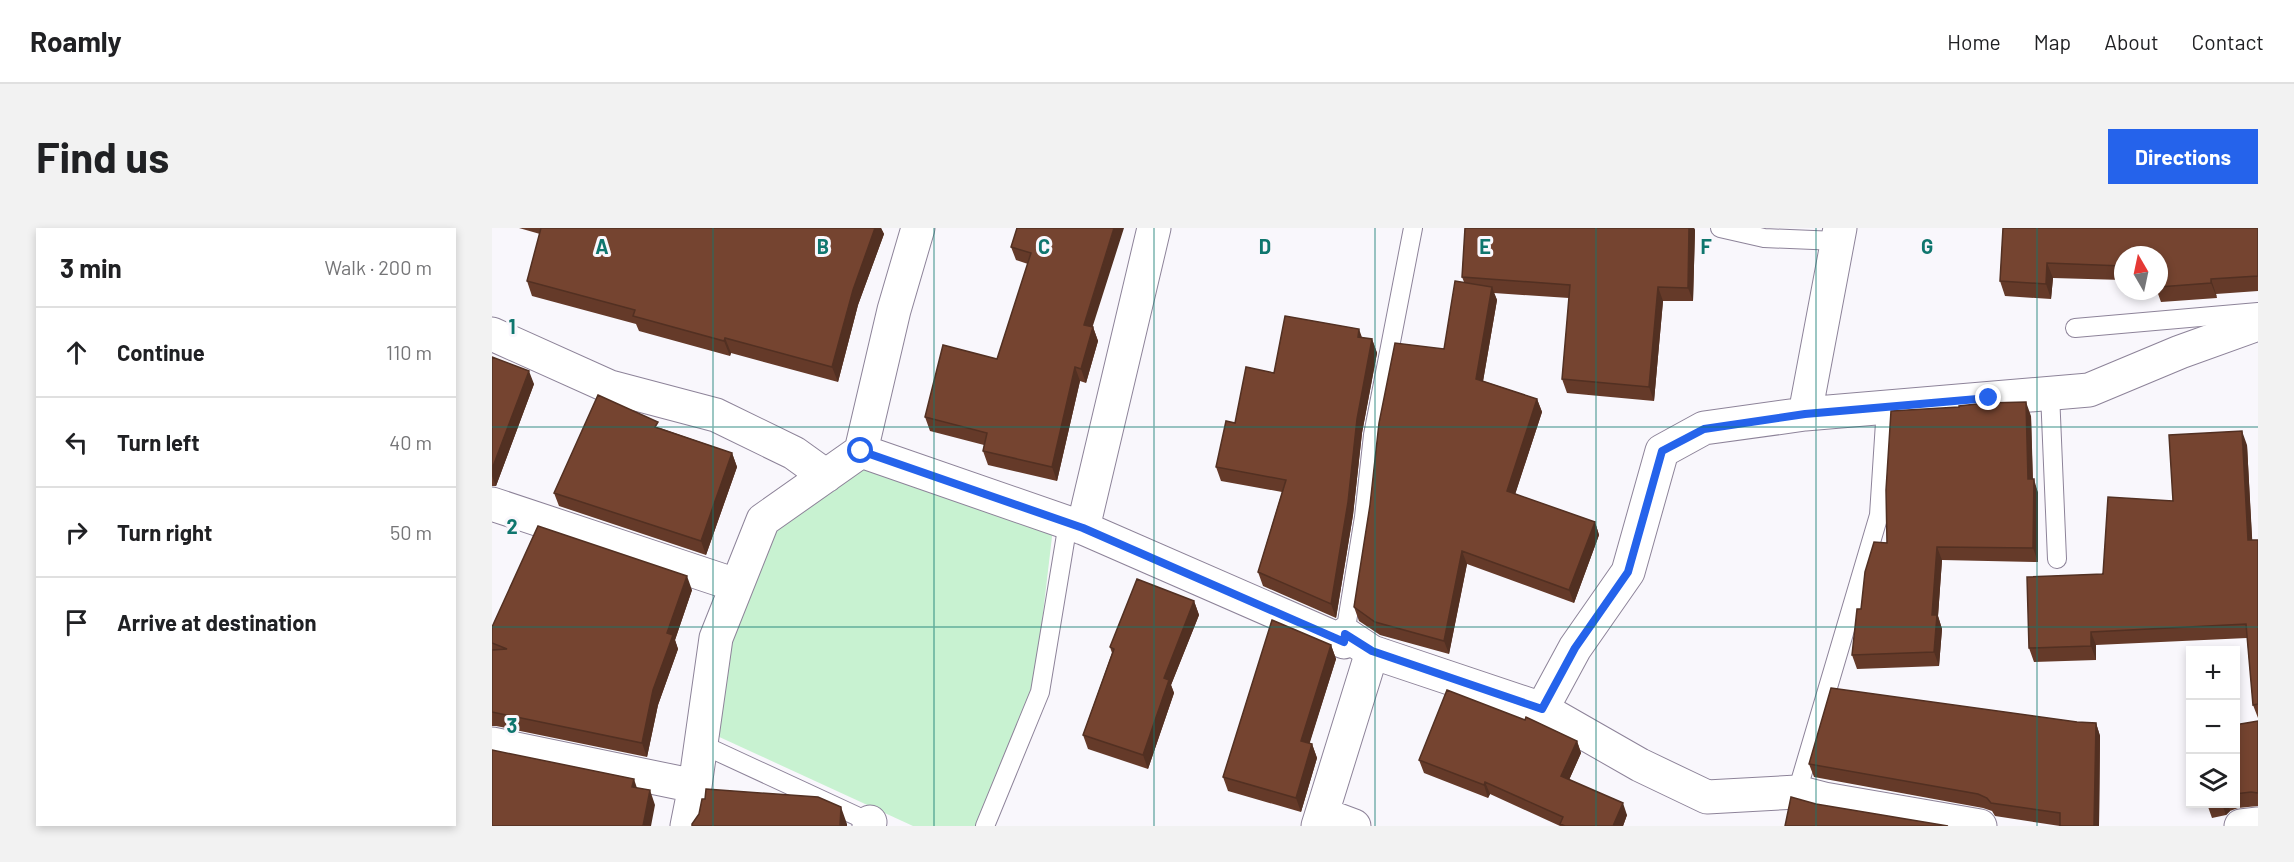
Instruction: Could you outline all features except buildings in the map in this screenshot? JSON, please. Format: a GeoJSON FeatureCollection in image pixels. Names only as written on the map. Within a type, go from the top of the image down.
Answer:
{"type":"FeatureCollection","features":[{"type":"Feature","properties":{"kind":"street"},"geometry":{"type":"LineString","coordinates":[[687,826],[716,639],[736,585],[763,520],[861,451],[894,310],[918,228]]}},
{"type":"Feature","properties":{"kind":"street"},"geometry":{"type":"LineString","coordinates":[[1075,526],[1154,228]]}},
{"type":"Feature","properties":{"kind":"street"},"geometry":{"type":"LineString","coordinates":[[1805,414],[1838,234]]}},
{"type":"Feature","properties":{"kind":"street"},"geometry":{"type":"LineString","coordinates":[[1542,709],[1575,648],[1628,572],[1662,451],[1704,429],[1805,414],[2089,390],[2180,352],[2258,324]]}},
{"type":"Feature","properties":{"kind":"street"},"geometry":{"type":"LineString","coordinates":[[492,334],[610,387],[716,415],[794,453],[826,476]]}},
{"type":"Feature","properties":{"kind":"street"},"geometry":{"type":"LineString","coordinates":[[861,451],[1075,526],[1344,642],[1345,634],[1372,651],[1542,709],[1640,765],[1707,797],[1797,792],[1824,799],[1980,826]]}},
{"type":"Feature","properties":{"kind":"street"},"geometry":{"type":"LineString","coordinates":[[492,504],[736,585]]}},
{"type":"Feature","properties":{"kind":"street"},"geometry":{"type":"LineString","coordinates":[[1354,826],[1320,820],[1372,651]]}},
{"type":"Feature","properties":{"kind":"street"},"geometry":{"type":"LineString","coordinates":[[492,744],[695,786]]}},
{"type":"Feature","properties":{"kind":"street"},"geometry":{"type":"LineString","coordinates":[[2241,826],[2258,824]]}},
{"type":"Feature","properties":{"kind":"lane"},"geometry":{"type":"LineString","coordinates":[[1345,634],[1364,517],[1373,435],[1413,228]]}},
{"type":"Feature","properties":{"kind":"lane"},"geometry":{"type":"LineString","coordinates":[[1720,228],[1764,238],[1838,234]]}},
{"type":"Feature","properties":{"kind":"lane"},"geometry":{"type":"LineString","coordinates":[[2075,328],[2258,312]]}},
{"type":"Feature","properties":{"kind":"lane"},"geometry":{"type":"LineString","coordinates":[[2050,393],[2056,559]]}},
{"type":"Feature","properties":{"kind":"lane"},"geometry":{"type":"LineString","coordinates":[[1797,792],[1879,515],[1886,407]]}},
{"type":"Feature","properties":{"kind":"lane"},"geometry":{"type":"LineString","coordinates":[[985,826],[1040,692],[1075,526]]}},
{"type":"Feature","properties":{"kind":"lane"},"geometry":{"type":"LineString","coordinates":[[701,744],[862,816],[873,825]]}},
{"type":"Feature","properties":{"kind":"green space"},"geometry":{"type":"Polygon","coordinates":[[[863,466],[1053,528],[1035,682],[976,826],[913,826],[715,735],[724,641],[773,528],[863,466]]]}},
{"type":"Feature","properties":{"kind":"route"},"geometry":{"type":"LineString","coordinates":[[861,451],[1083,528],[1344,642],[1345,634],[1372,651],[1542,709],[1575,648],[1628,572],[1662,451],[1704,429],[1805,414],[1989,398]]}}]}
